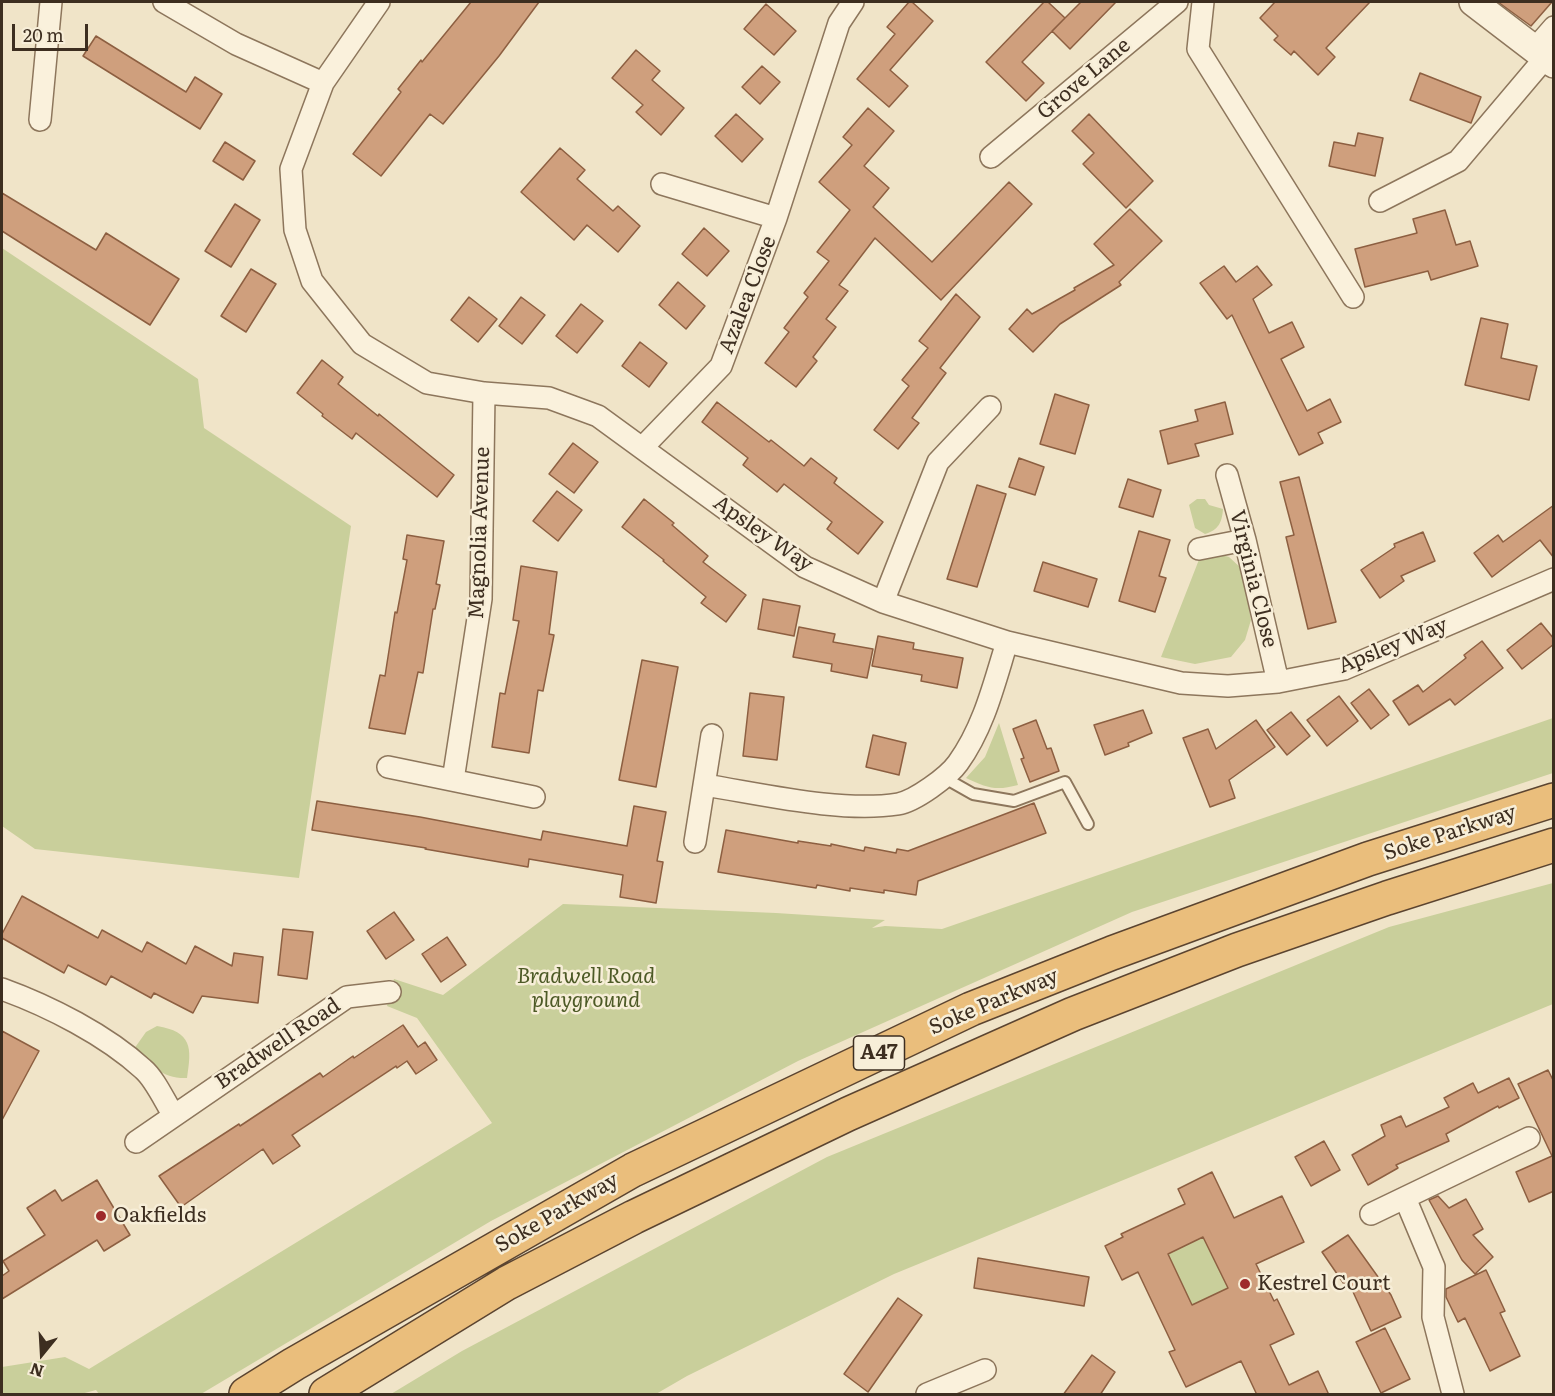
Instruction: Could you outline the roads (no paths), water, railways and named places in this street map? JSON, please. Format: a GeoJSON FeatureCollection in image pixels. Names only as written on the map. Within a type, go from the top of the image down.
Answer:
{"type":"FeatureCollection","features":[{"type":"Feature","properties":{"kind":"highway","name":"Soke Parkway"},"geometry":{"type":"LineString","coordinates":[[246,1395],[294,1364],[633,1170],[971,1009],[1123,949],[1368,859],[1554,800]]}},
{"type":"Feature","properties":{"kind":"highway","name":"Soke Parkway"},"geometry":{"type":"LineString","coordinates":[[326,1395],[507,1283],[634,1216],[848,1114],[1073,1014],[1238,950],[1387,898],[1554,845]]}},
{"type":"Feature","properties":{"kind":"street"},"geometry":{"type":"LineString","coordinates":[[40,120],[51,2]]}},
{"type":"Feature","properties":{"kind":"street"},"geometry":{"type":"LineString","coordinates":[[164,2],[236,44],[323,83]]}},
{"type":"Feature","properties":{"kind":"street","name":"Apsley Way"},"geometry":{"type":"LineString","coordinates":[[379,2],[323,83],[291,169],[295,230],[312,281],[362,344],[427,383],[484,393],[549,398],[598,416],[805,567],[883,602],[1007,642],[1181,683],[1228,686],[1278,682],[1344,669],[1554,579]]}},
{"type":"Feature","properties":{"kind":"street","name":"Azalea Close"},"geometry":{"type":"LineString","coordinates":[[642,448],[721,366],[777,218],[839,23],[853,2]]}},
{"type":"Feature","properties":{"kind":"street","name":"Grove Lane"},"geometry":{"type":"LineString","coordinates":[[990,157],[1177,2]]}},
{"type":"Feature","properties":{"kind":"street"},"geometry":{"type":"LineString","coordinates":[[1203,2],[1198,49],[1353,297]]}},
{"type":"Feature","properties":{"kind":"street"},"geometry":{"type":"LineString","coordinates":[[1473,2],[1544,57]]}},
{"type":"Feature","properties":{"kind":"street"},"geometry":{"type":"LineString","coordinates":[[1380,201],[1458,161],[1544,57],[1554,27]]}},
{"type":"Feature","properties":{"kind":"street","name":"Azalea Close"},"geometry":{"type":"LineString","coordinates":[[662,184],[777,218]]}},
{"type":"Feature","properties":{"kind":"street","name":"Magnolia Avenue"},"geometry":{"type":"LineString","coordinates":[[453,780],[481,599],[484,393]]}},
{"type":"Feature","properties":{"kind":"street"},"geometry":{"type":"LineString","coordinates":[[883,602],[938,462],[990,407]]}},
{"type":"Feature","properties":{"kind":"street","name":"Virginia Close"},"geometry":{"type":"LineString","coordinates":[[1227,475],[1245,540],[1278,682]]}},
{"type":"Feature","properties":{"kind":"street"},"geometry":{"type":"LineString","coordinates":[[1199,549],[1245,540]]}},
{"type":"Feature","properties":{"kind":"street"},"geometry":{"type":"LineString","coordinates":[[704,785],[796,800],[858,806],[900,804],[930,789],[957,765],[985,715],[1007,642]]}},
{"type":"Feature","properties":{"kind":"street"},"geometry":{"type":"LineString","coordinates":[[695,842],[712,735]]}},
{"type":"Feature","properties":{"kind":"street"},"geometry":{"type":"LineString","coordinates":[[388,767],[534,797]]}},
{"type":"Feature","properties":{"kind":"street"},"geometry":{"type":"LineString","coordinates":[[2,989],[26,998],[76,1023],[108,1042],[145,1070],[174,1116]]}},
{"type":"Feature","properties":{"kind":"street","name":"Bradwell Road"},"geometry":{"type":"LineString","coordinates":[[136,1142],[347,997],[390,992]]}},
{"type":"Feature","properties":{"kind":"street"},"geometry":{"type":"LineString","coordinates":[[1371,1215],[1529,1138]]}},
{"type":"Feature","properties":{"kind":"street"},"geometry":{"type":"LineString","coordinates":[[1406,1198],[1434,1267],[1432,1317],[1453,1395]]}},
{"type":"Feature","properties":{"kind":"street"},"geometry":{"type":"LineString","coordinates":[[927,1395],[985,1370]]}},
{"type":"Feature","properties":{"kind":"lane"},"geometry":{"type":"LineString","coordinates":[[943,777],[973,794],[1014,801],[1065,782],[1088,824]]}},
{"type":"Feature","properties":{"kind":"place","name":"Oakfields"},"geometry":{"type":"Point","coordinates":[101,1216]}},
{"type":"Feature","properties":{"kind":"place","name":"Kestrel Court"},"geometry":{"type":"Point","coordinates":[1245,1284]}},
{"type":"Feature","properties":{"kind":"park label","name":"Bradwell Road playground"},"geometry":{"type":"Point","coordinates":[586,989]}}]}
